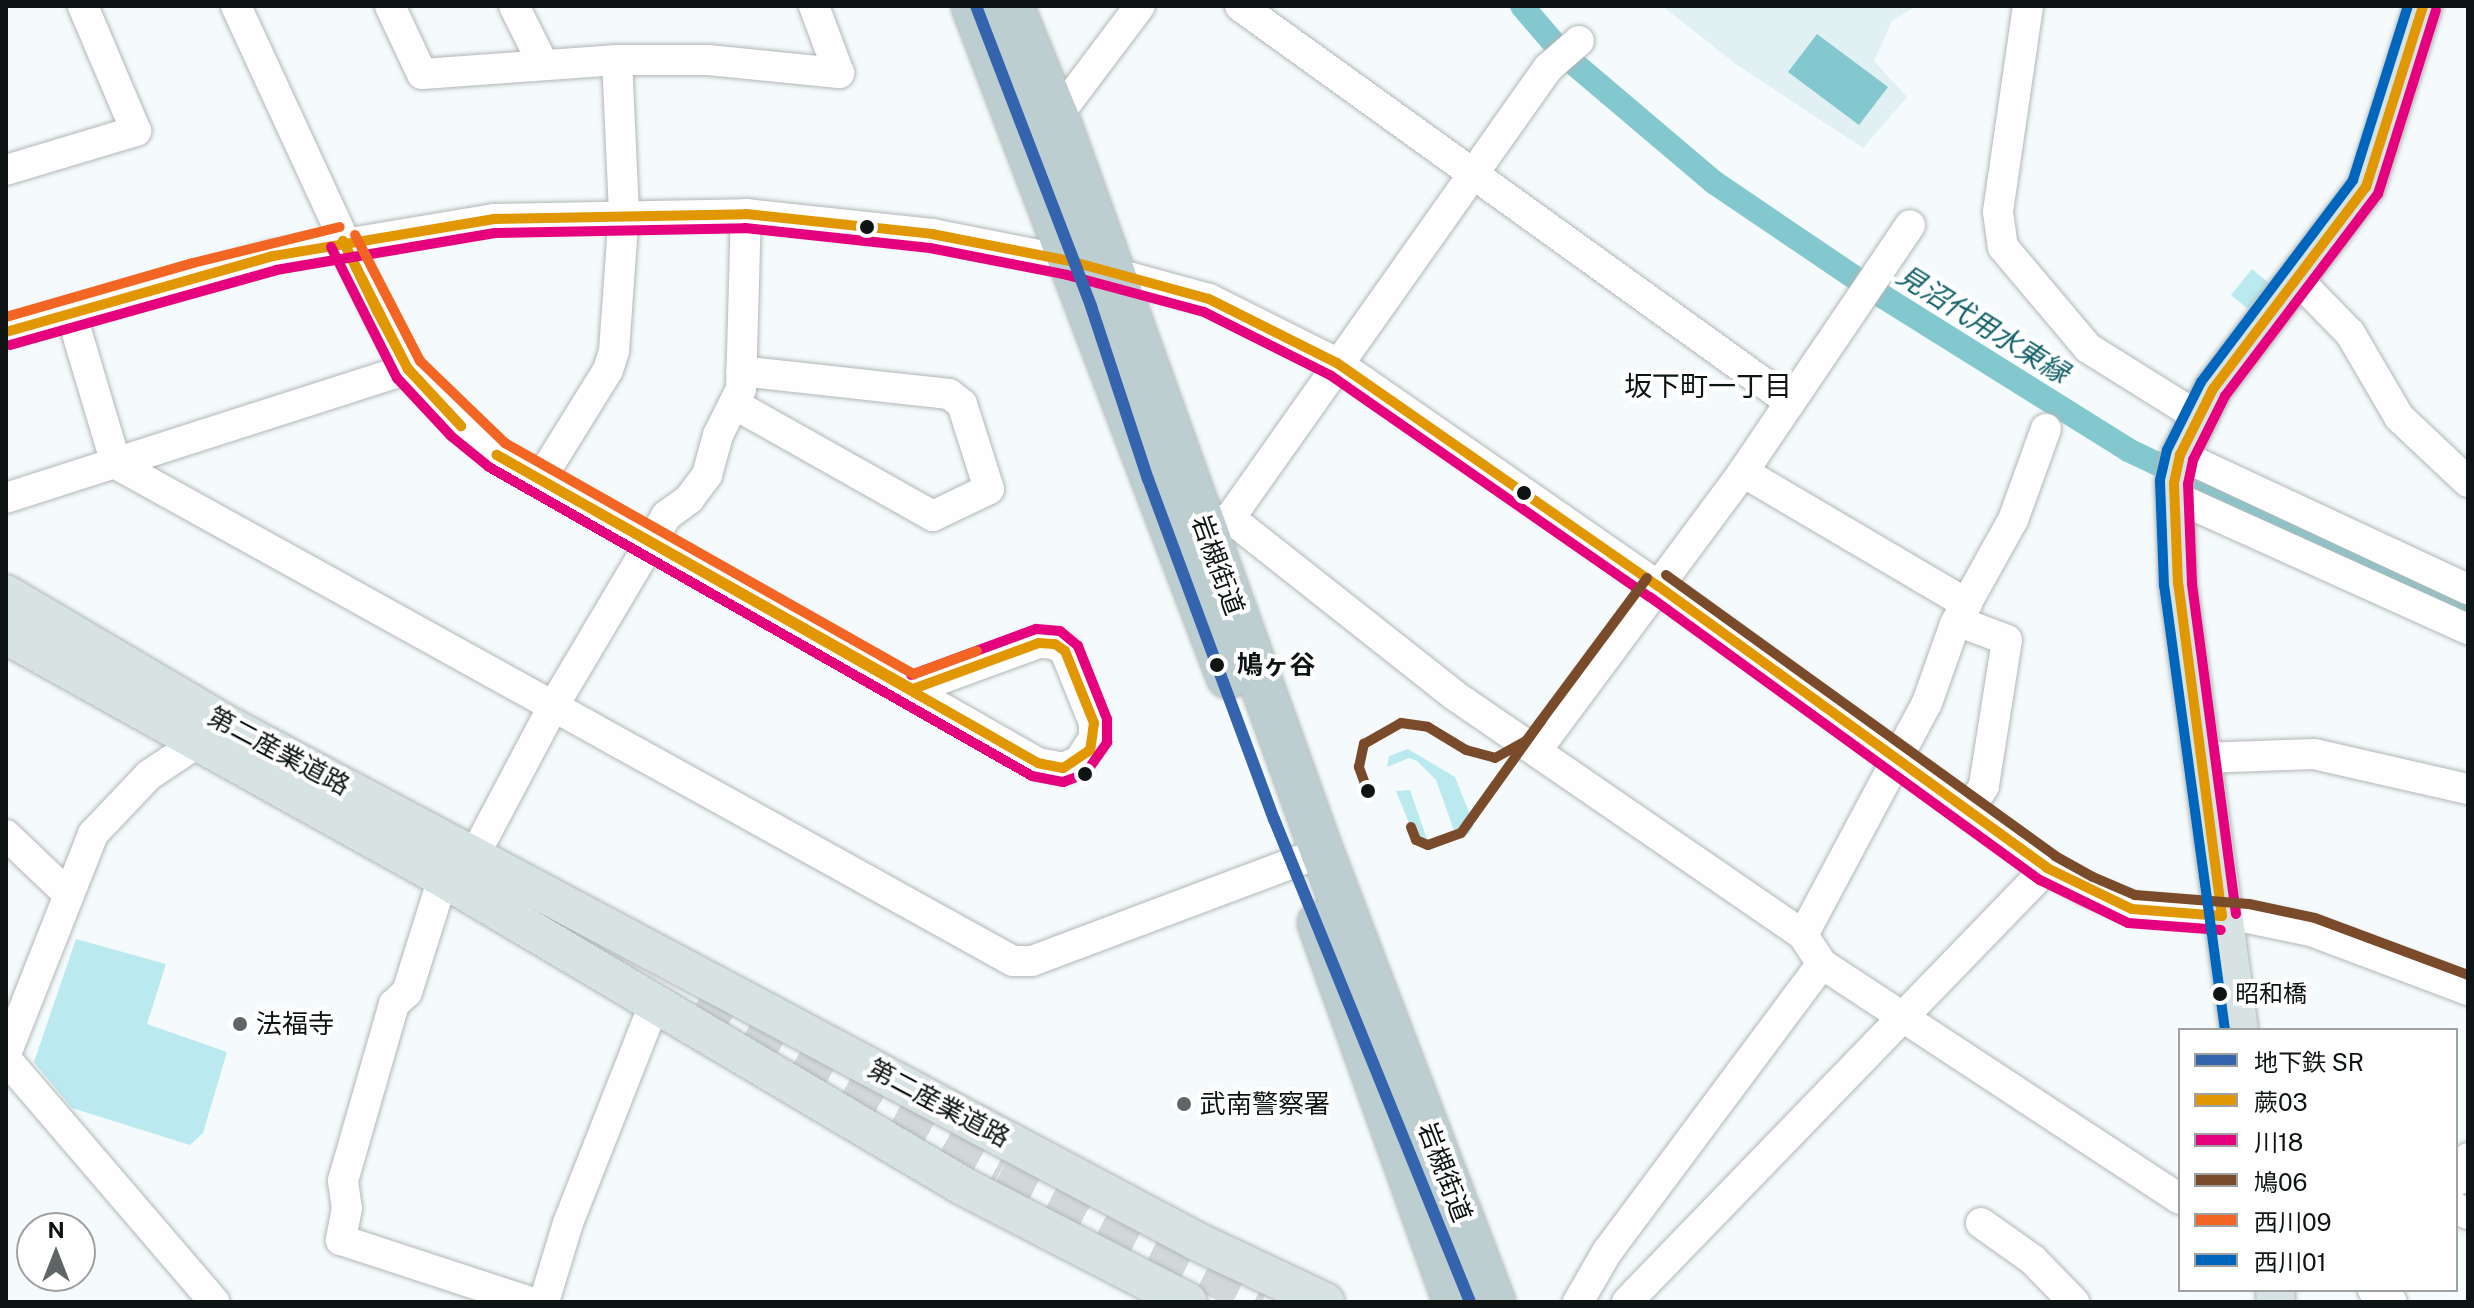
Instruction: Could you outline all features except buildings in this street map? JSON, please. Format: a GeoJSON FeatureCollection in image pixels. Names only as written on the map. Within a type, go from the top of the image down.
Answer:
{"type":"FeatureCollection","features":[{"type":"Feature","properties":{"kind":"highway","name":"岩槻街道"},"geometry":{"type":"LineString","coordinates":[[973,6],[1070,261],[1310,857],[1494,1302]]}},
{"type":"Feature","properties":{"kind":"highway","name":"岩槻街道"},"geometry":{"type":"LineString","coordinates":[[1012,6],[1057,116],[1113,272],[1217,522],[1310,857],[1455,1302]]}},
{"type":"Feature","properties":{"kind":"highway"},"geometry":{"type":"LineString","coordinates":[[1437,1302],[1442,1291],[1440,1261]]}},
{"type":"Feature","properties":{"kind":"main road"},"geometry":{"type":"LineString","coordinates":[[2239,1028],[2201,758],[2176,474],[2197,416],[2237,356],[2299,281],[2366,187],[2423,6]]}},
{"type":"Feature","properties":{"kind":"main road","name":"第二産業道路"},"geometry":{"type":"LineString","coordinates":[[6,594],[212,734],[536,935],[963,1186],[1188,1302]]}},
{"type":"Feature","properties":{"kind":"main road","name":"第二産業道路"},"geometry":{"type":"LineString","coordinates":[[6,635],[212,734],[475,854],[1196,1241],[1325,1302]]}},
{"type":"Feature","properties":{"kind":"main road","name":"第二産業道路"},"geometry":{"type":"LineString","coordinates":[[536,935],[699,999],[556,898]]}},
{"type":"Feature","properties":{"kind":"street"},"geometry":{"type":"LineString","coordinates":[[6,170],[136,131],[83,6]]}},
{"type":"Feature","properties":{"kind":"street"},"geometry":{"type":"LineString","coordinates":[[236,6],[343,241],[408,369],[461,426],[497,455],[654,540],[1050,768],[1079,761],[1094,738],[1065,651],[1055,644],[1039,643],[913,689]]}},
{"type":"Feature","properties":{"kind":"street"},"geometry":{"type":"LineString","coordinates":[[390,6],[422,74],[617,60],[708,60],[839,73],[814,6]]}},
{"type":"Feature","properties":{"kind":"street"},"geometry":{"type":"LineString","coordinates":[[514,6],[543,64]]}},
{"type":"Feature","properties":{"kind":"street"},"geometry":{"type":"LineString","coordinates":[[1057,116],[1140,6]]}},
{"type":"Feature","properties":{"kind":"street"},"geometry":{"type":"LineString","coordinates":[[1240,6],[1790,402]]}},
{"type":"Feature","properties":{"kind":"street"},"geometry":{"type":"LineString","coordinates":[[2028,6],[1998,212],[2003,247],[2088,348],[2197,416]]}},
{"type":"Feature","properties":{"kind":"street"},"geometry":{"type":"LineString","coordinates":[[1579,41],[1548,68],[1337,363],[1217,522],[1454,695],[1803,935],[1822,964],[1904,1019],[2005,1080],[2178,1198]]}},
{"type":"Feature","properties":{"kind":"street"},"geometry":{"type":"LineString","coordinates":[[541,478],[608,370],[624,213],[617,60]]}},
{"type":"Feature","properties":{"kind":"street"},"geometry":{"type":"LineString","coordinates":[[6,332],[343,241],[494,219],[624,213],[746,214],[932,234],[1113,272],[1209,299],[1337,363],[1658,586],[2047,868],[2132,909],[2222,916],[2311,931],[2468,990]]}},
{"type":"Feature","properties":{"kind":"street"},"geometry":{"type":"LineString","coordinates":[[475,854],[554,705],[666,516],[689,499],[707,475],[718,435],[734,404],[741,371],[746,214]]}},
{"type":"Feature","properties":{"kind":"street"},"geometry":{"type":"LineString","coordinates":[[1536,751],[1743,472],[1910,225]]}},
{"type":"Feature","properties":{"kind":"street"},"geometry":{"type":"LineString","coordinates":[[2299,281],[2350,333],[2399,417],[2468,482]]}},
{"type":"Feature","properties":{"kind":"street"},"geometry":{"type":"LineString","coordinates":[[71,313],[116,464],[1022,963],[1310,857]]}},
{"type":"Feature","properties":{"kind":"street"},"geometry":{"type":"LineString","coordinates":[[6,498],[408,369]]}},
{"type":"Feature","properties":{"kind":"street"},"geometry":{"type":"LineString","coordinates":[[734,404],[933,516],[989,489],[962,404],[949,394],[741,371]]}},
{"type":"Feature","properties":{"kind":"street"},"geometry":{"type":"LineString","coordinates":[[1803,935],[1883,791],[1894,758],[1927,703],[1962,612],[2013,520],[2046,429]]}},
{"type":"Feature","properties":{"kind":"street"},"geometry":{"type":"LineString","coordinates":[[1743,472],[2007,640],[1984,786],[1968,812]]}},
{"type":"Feature","properties":{"kind":"street"},"geometry":{"type":"LineString","coordinates":[[2176,474],[2468,589]]}},
{"type":"Feature","properties":{"kind":"street"},"geometry":{"type":"LineString","coordinates":[[2176,474],[2468,629]]}},
{"type":"Feature","properties":{"kind":"street"},"geometry":{"type":"LineString","coordinates":[[212,734],[149,775],[93,834],[6,1056],[214,1302]]}},
{"type":"Feature","properties":{"kind":"street"},"geometry":{"type":"LineString","coordinates":[[2201,758],[2314,754],[2468,789]]}},
{"type":"Feature","properties":{"kind":"street"},"geometry":{"type":"LineString","coordinates":[[6,835],[69,895]]}},
{"type":"Feature","properties":{"kind":"street"},"geometry":{"type":"LineString","coordinates":[[1627,1302],[2047,868]]}},
{"type":"Feature","properties":{"kind":"street"},"geometry":{"type":"LineString","coordinates":[[443,878],[407,992],[394,1004],[343,1181],[347,1208],[341,1240],[531,1302]]}},
{"type":"Feature","properties":{"kind":"street"},"geometry":{"type":"LineString","coordinates":[[1578,1302],[1607,1252],[1822,964]]}},
{"type":"Feature","properties":{"kind":"street"},"geometry":{"type":"LineString","coordinates":[[544,1302],[577,1197],[654,1005]]}},
{"type":"Feature","properties":{"kind":"street"},"geometry":{"type":"LineString","coordinates":[[2458,1177],[2468,1158]]}},
{"type":"Feature","properties":{"kind":"street"},"geometry":{"type":"LineString","coordinates":[[1981,1223],[2033,1260],[2074,1302]]}},
{"type":"Feature","properties":{"kind":"shaded area"},"geometry":{"type":"Polygon","coordinates":[[[1662,6],[1917,6],[1892,21],[1874,61],[1907,97],[1863,148],[1737,65],[1662,6]]]}},
{"type":"Feature","properties":{"kind":"shaded area"},"geometry":{"type":"Polygon","coordinates":[[[1817,34],[1888,87],[1859,125],[1788,72],[1817,34]]]}},
{"type":"Feature","properties":{"kind":"shaded area"},"geometry":{"type":"Polygon","coordinates":[[[2252,269],[2269,283],[2248,309],[2231,295],[2252,269]]]}},
{"type":"Feature","properties":{"kind":"shaded area"},"geometry":{"type":"Polygon","coordinates":[[[1408,749],[1455,777],[1474,825],[1469,834],[1457,839],[1436,780],[1417,761],[1409,758],[1387,767],[1389,756],[1408,749]]]}},
{"type":"Feature","properties":{"kind":"shaded area"},"geometry":{"type":"Polygon","coordinates":[[[1410,790],[1430,848],[1418,845],[1396,791],[1410,790]]]}},
{"type":"Feature","properties":{"kind":"shaded area"},"geometry":{"type":"Polygon","coordinates":[[[76,939],[166,964],[147,1024],[227,1052],[203,1133],[190,1145],[72,1108],[34,1062],[76,939]]]}},
{"type":"Feature","properties":{"kind":"waterway","name":"見沼代用水東縁"},"geometry":{"type":"LineString","coordinates":[[1522,6],[1565,56],[1715,183],[1882,296],[2128,450],[2468,610]]}},
{"type":"Feature","properties":{"kind":"tunnel"},"geometry":{"type":"LineString","coordinates":[[699,999],[1002,1169],[1262,1302]]}},
{"type":"Feature","properties":{"kind":"metro line","name":"SR"},"geometry":{"type":"LineString","coordinates":[[976,6],[1091,306],[1148,479],[1274,819],[1470,1302]]}},
{"type":"Feature","properties":{"kind":"transit line","name":"西川01"},"geometry":{"type":"LineString","coordinates":[[2225,1028],[2164,586],[2160,480],[2167,450],[2201,382],[2353,180],[2408,6]]}},
{"type":"Feature","properties":{"kind":"transit line","name":"蕨03"},"geometry":{"type":"LineString","coordinates":[[2222,916],[2178,584],[2174,483],[2180,455],[2213,389],[2366,187],[2423,6]]}},
{"type":"Feature","properties":{"kind":"transit line","name":"川18"},"geometry":{"type":"LineString","coordinates":[[2236,914],[2192,583],[2188,484],[2193,460],[2225,396],[2378,194],[2436,10]]}},
{"type":"Feature","properties":{"kind":"transit line","name":"蕨03"},"geometry":{"type":"LineString","coordinates":[[6,332],[273,256],[494,219],[746,214],[932,234],[1070,261],[1209,299],[1337,363],[1658,586],[2047,868],[2132,909],[2222,916]]}},
{"type":"Feature","properties":{"kind":"transit line","name":"西川09"},"geometry":{"type":"LineString","coordinates":[[6,317],[193,263],[340,227]]}},
{"type":"Feature","properties":{"kind":"transit line","name":"川18"},"geometry":{"type":"LineString","coordinates":[[10,345],[276,270],[495,233],[745,228],[930,248],[1067,275],[1204,312],[1330,375],[1650,597],[2040,880],[2128,923],[2221,930]]}},
{"type":"Feature","properties":{"kind":"transit line","name":"西川09"},"geometry":{"type":"LineString","coordinates":[[355,235],[420,361],[505,443],[914,674],[977,651]]}},
{"type":"Feature","properties":{"kind":"transit line","name":"蕨03"},"geometry":{"type":"LineString","coordinates":[[343,241],[408,369],[377,311],[343,241]]}},
{"type":"Feature","properties":{"kind":"transit line","name":"川18"},"geometry":{"type":"LineString","coordinates":[[331,247],[397,378],[451,436],[489,467],[1032,776],[1063,782],[1085,774],[1107,742],[1107,719],[1078,646],[1060,631],[1036,629],[911,675]]}},
{"type":"Feature","properties":{"kind":"transit line","name":"蕨03"},"geometry":{"type":"LineString","coordinates":[[408,369],[461,426]]}},
{"type":"Feature","properties":{"kind":"transit line","name":"蕨03"},"geometry":{"type":"LineString","coordinates":[[408,369],[461,426]]}},
{"type":"Feature","properties":{"kind":"transit line","name":"蕨03"},"geometry":{"type":"LineString","coordinates":[[497,455],[913,689],[1039,643],[1055,644],[1065,651],[1094,723],[1090,750],[1063,768],[1038,763],[497,455]]}},
{"type":"Feature","properties":{"kind":"transit line","name":"鳩06"},"geometry":{"type":"LineString","coordinates":[[1666,575],[2055,856],[2093,877],[2135,895],[2249,904],[2315,918],[2468,975]]}},
{"type":"Feature","properties":{"kind":"transit line","name":"鳩06"},"geometry":{"type":"LineString","coordinates":[[1368,792],[1359,767],[1364,744],[1401,723],[1428,727],[1466,750],[1495,758],[1526,741],[1647,578]]}},
{"type":"Feature","properties":{"kind":"transit line","name":"鳩06"},"geometry":{"type":"LineString","coordinates":[[1411,827],[1416,840],[1428,845],[1461,833],[1542,720]]}},
{"type":"Feature","properties":{"kind":"place","name":"鳩ヶ谷"},"geometry":{"type":"Point","coordinates":[1217,665]}},
{"type":"Feature","properties":{"kind":"place","name":"昭和橋"},"geometry":{"type":"Point","coordinates":[2220,994]}},
{"type":"Feature","properties":{"kind":"place","name":"法福寺"},"geometry":{"type":"Point","coordinates":[240,1024]}},
{"type":"Feature","properties":{"kind":"place","name":"武南警察署"},"geometry":{"type":"Point","coordinates":[1184,1104]}},
{"type":"Feature","properties":{"kind":"district","name":"坂下町一丁目"},"geometry":{"type":"Point","coordinates":[1708,386]}}]}
